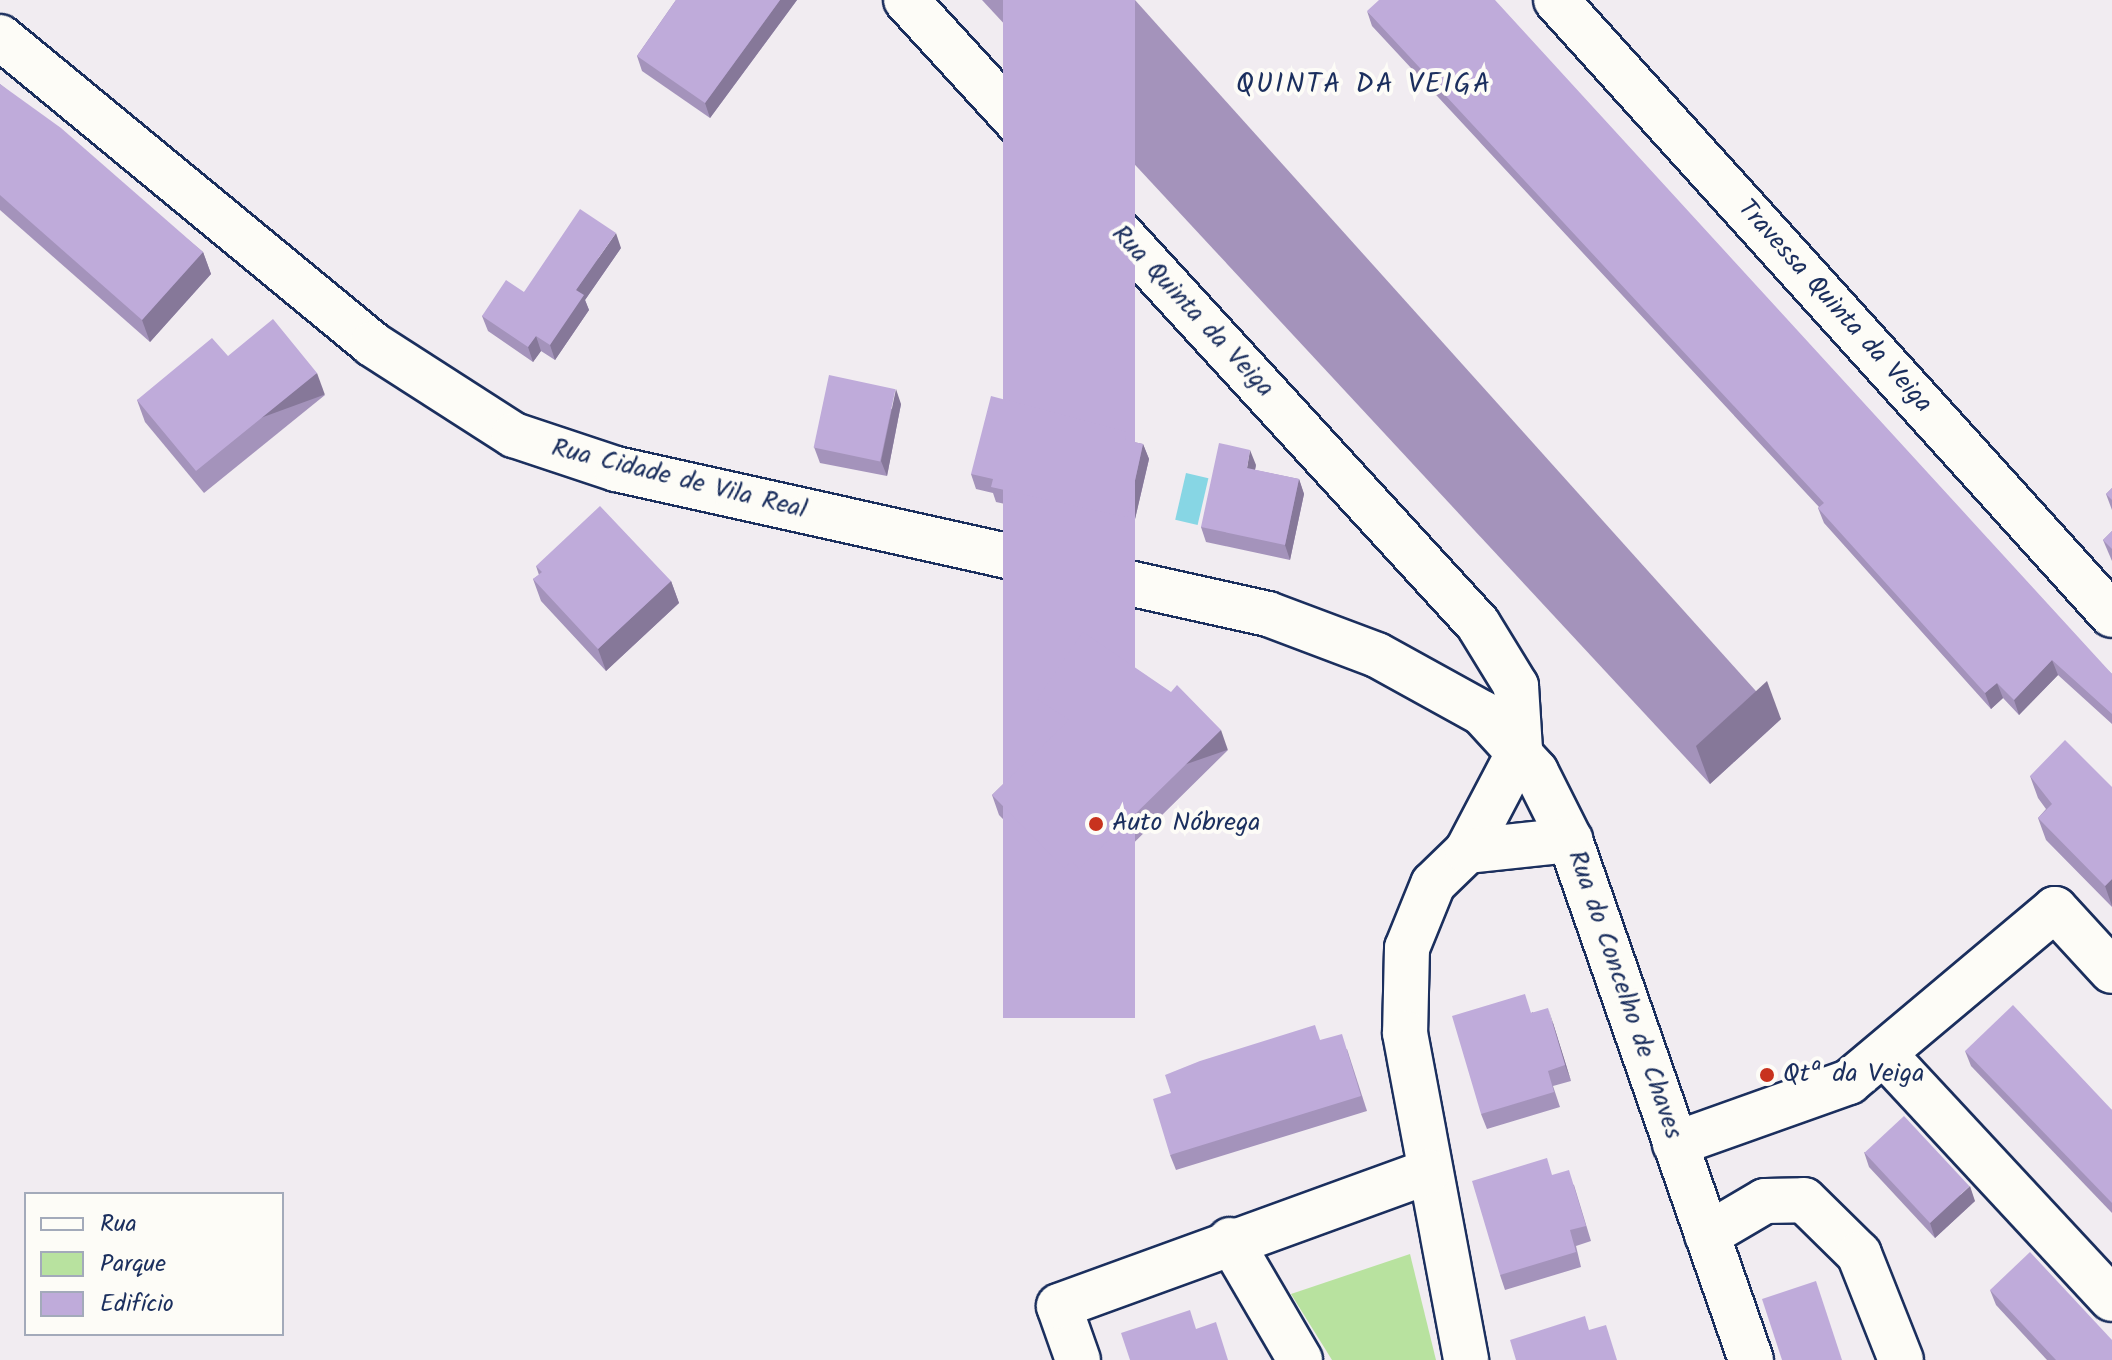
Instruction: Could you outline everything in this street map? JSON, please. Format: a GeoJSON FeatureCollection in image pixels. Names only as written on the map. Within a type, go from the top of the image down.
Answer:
{"type":"FeatureCollection","features":[{"type":"Feature","properties":{"kind":"street","name":"Rua Quinta da Veiga"},"geometry":{"type":"LineString","coordinates":[[906,0],[1478,624],[1516,686],[1520,750]]}},
{"type":"Feature","properties":{"kind":"street","name":"Travessa Quinta da Veiga"},"geometry":{"type":"LineString","coordinates":[[1556,0],[2112,615]]}},
{"type":"Feature","properties":{"kind":"street","name":"Rua Cidade de Vila Real"},"geometry":{"type":"LineString","coordinates":[[0,37],[372,344],[514,435],[616,469],[1268,614],[1426,681]]}},
{"type":"Feature","properties":{"kind":"street"},"geometry":{"type":"LineString","coordinates":[[1472,707],[1483,669],[1478,624]]}},
{"type":"Feature","properties":{"kind":"street","name":"Rua do Concelho de Chaves"},"geometry":{"type":"LineString","coordinates":[[1426,681],[1472,707],[1520,750],[1570,840],[1751,1360]]}},
{"type":"Feature","properties":{"kind":"street"},"geometry":{"type":"LineString","coordinates":[[1466,1360],[1428,1172],[1405,1033],[1407,948],[1433,884],[1467,851],[1520,750]]}},
{"type":"Feature","properties":{"kind":"street"},"geometry":{"type":"LineString","coordinates":[[1467,851],[1570,840]]}},
{"type":"Feature","properties":{"kind":"street"},"geometry":{"type":"LineString","coordinates":[[1675,1144],[1829,1092],[1885,1055],[2055,909],[2112,971]]}},
{"type":"Feature","properties":{"kind":"street"},"geometry":{"type":"LineString","coordinates":[[1885,1055],[2112,1299]]}},
{"type":"Feature","properties":{"kind":"street"},"geometry":{"type":"LineString","coordinates":[[1078,1360],[1059,1306],[1230,1240],[1428,1172]]}},
{"type":"Feature","properties":{"kind":"street"},"geometry":{"type":"LineString","coordinates":[[1707,1235],[1765,1201],[1804,1200],[1859,1254],[1901,1360]]}},
{"type":"Feature","properties":{"kind":"street"},"geometry":{"type":"LineString","coordinates":[[1230,1240],[1300,1360]]}},
{"type":"Feature","properties":{"kind":"green space"},"geometry":{"type":"Polygon","coordinates":[[[1410,1254],[1436,1360],[1332,1360],[1291,1294],[1410,1254]]]}},
{"type":"Feature","properties":{"kind":"water"},"geometry":{"type":"Polygon","coordinates":[[[1186,473],[1208,478],[1198,525],[1175,520],[1186,473]]]}},
{"type":"Feature","properties":{"kind":"building"},"geometry":{"type":"Polygon","coordinates":[[[676,0],[780,0],[705,103],[637,56],[676,0]]]}},
{"type":"Feature","properties":{"kind":"building"},"geometry":{"type":"Polygon","coordinates":[[[1003,0],[1135,0],[1135,1018],[1003,1018],[1003,0]]]}},
{"type":"Feature","properties":{"kind":"building"},"geometry":{"type":"Polygon","coordinates":[[[1379,0],[1495,0],[2112,674],[2112,714],[2052,660],[2014,700],[1997,683],[1985,693],[1818,508],[1824,503],[1367,11],[1379,0]]]}},
{"type":"Feature","properties":{"kind":"building"},"geometry":{"type":"Polygon","coordinates":[[[0,84],[61,128],[203,252],[142,320],[0,195],[0,84]]]}},
{"type":"Feature","properties":{"kind":"building"},"geometry":{"type":"Polygon","coordinates":[[[580,209],[616,233],[576,290],[584,295],[550,345],[536,336],[528,347],[482,316],[506,280],[524,292],[580,209]]]}},
{"type":"Feature","properties":{"kind":"building"},"geometry":{"type":"Polygon","coordinates":[[[273,319],[317,373],[196,471],[137,400],[212,338],[228,356],[273,319]]]}},
{"type":"Feature","properties":{"kind":"building"},"geometry":{"type":"Polygon","coordinates":[[[829,375],[896,389],[880,462],[814,447],[829,375]]]}},
{"type":"Feature","properties":{"kind":"building"},"geometry":{"type":"Polygon","coordinates":[[[991,396],[1126,432],[1125,440],[1143,444],[1127,517],[991,487],[993,479],[971,474],[991,396]]]}},
{"type":"Feature","properties":{"kind":"building"},"geometry":{"type":"Polygon","coordinates":[[[1219,443],[1250,450],[1247,468],[1299,479],[1285,545],[1201,527],[1219,443]]]}},
{"type":"Feature","properties":{"kind":"building"},"geometry":{"type":"Polygon","coordinates":[[[600,506],[671,581],[598,649],[533,579],[542,572],[536,566],[600,506]]]}},
{"type":"Feature","properties":{"kind":"building"},"geometry":{"type":"Polygon","coordinates":[[[2112,531],[2112,549],[2103,540],[2112,531]]]}},
{"type":"Feature","properties":{"kind":"building"},"geometry":{"type":"Polygon","coordinates":[[[1083,632],[1171,692],[1177,685],[1221,730],[1079,869],[1072,861],[1064,868],[992,795],[1069,720],[1037,699],[1083,632]]]}},
{"type":"Feature","properties":{"kind":"building"},"geometry":{"type":"Polygon","coordinates":[[[2065,740],[2112,787],[2112,879],[2105,886],[2038,818],[2052,804],[2030,776],[2065,740]]]}},
{"type":"Feature","properties":{"kind":"building"},"geometry":{"type":"Polygon","coordinates":[[[1525,994],[1531,1013],[1548,1008],[1565,1065],[1548,1071],[1554,1092],[1481,1114],[1452,1016],[1525,994]]]}},
{"type":"Feature","properties":{"kind":"building"},"geometry":{"type":"Polygon","coordinates":[[[2013,1005],[2112,1110],[2112,1203],[1965,1051],[2013,1005]]]}},
{"type":"Feature","properties":{"kind":"building"},"geometry":{"type":"Polygon","coordinates":[[[1315,1025],[1320,1040],[1342,1034],[1361,1096],[1170,1155],[1153,1099],[1171,1093],[1165,1075],[1315,1025]]]}},
{"type":"Feature","properties":{"kind":"building"},"geometry":{"type":"Polygon","coordinates":[[[1904,1116],[1969,1186],[1930,1223],[1865,1153],[1904,1116]]]}},
{"type":"Feature","properties":{"kind":"building"},"geometry":{"type":"Polygon","coordinates":[[[1547,1158],[1552,1175],[1569,1170],[1586,1226],[1570,1230],[1576,1252],[1500,1275],[1472,1181],[1547,1158]]]}},
{"type":"Feature","properties":{"kind":"building"},"geometry":{"type":"Polygon","coordinates":[[[2030,1252],[2112,1340],[2112,1360],[2056,1360],[1990,1290],[2030,1252]]]}},
{"type":"Feature","properties":{"kind":"building"},"geometry":{"type":"Polygon","coordinates":[[[1816,1281],[1842,1360],[1782,1360],[1762,1299],[1816,1281]]]}},
{"type":"Feature","properties":{"kind":"building"},"geometry":{"type":"Polygon","coordinates":[[[1190,1310],[1196,1329],[1216,1322],[1228,1360],[1130,1360],[1121,1333],[1190,1310]]]}},
{"type":"Feature","properties":{"kind":"building"},"geometry":{"type":"Polygon","coordinates":[[[1585,1316],[1589,1330],[1606,1325],[1617,1360],[1516,1360],[1510,1340],[1585,1316]]]}},
{"type":"Feature","properties":{"kind":"place","name":"Auto Nóbrega"},"geometry":{"type":"Point","coordinates":[1096,824]}},
{"type":"Feature","properties":{"kind":"place","name":"Qtª da Veiga"},"geometry":{"type":"Point","coordinates":[1767,1075]}},
{"type":"Feature","properties":{"kind":"district","name":"QUINTA DA VEIGA"},"geometry":{"type":"Point","coordinates":[1364,85]}}]}
